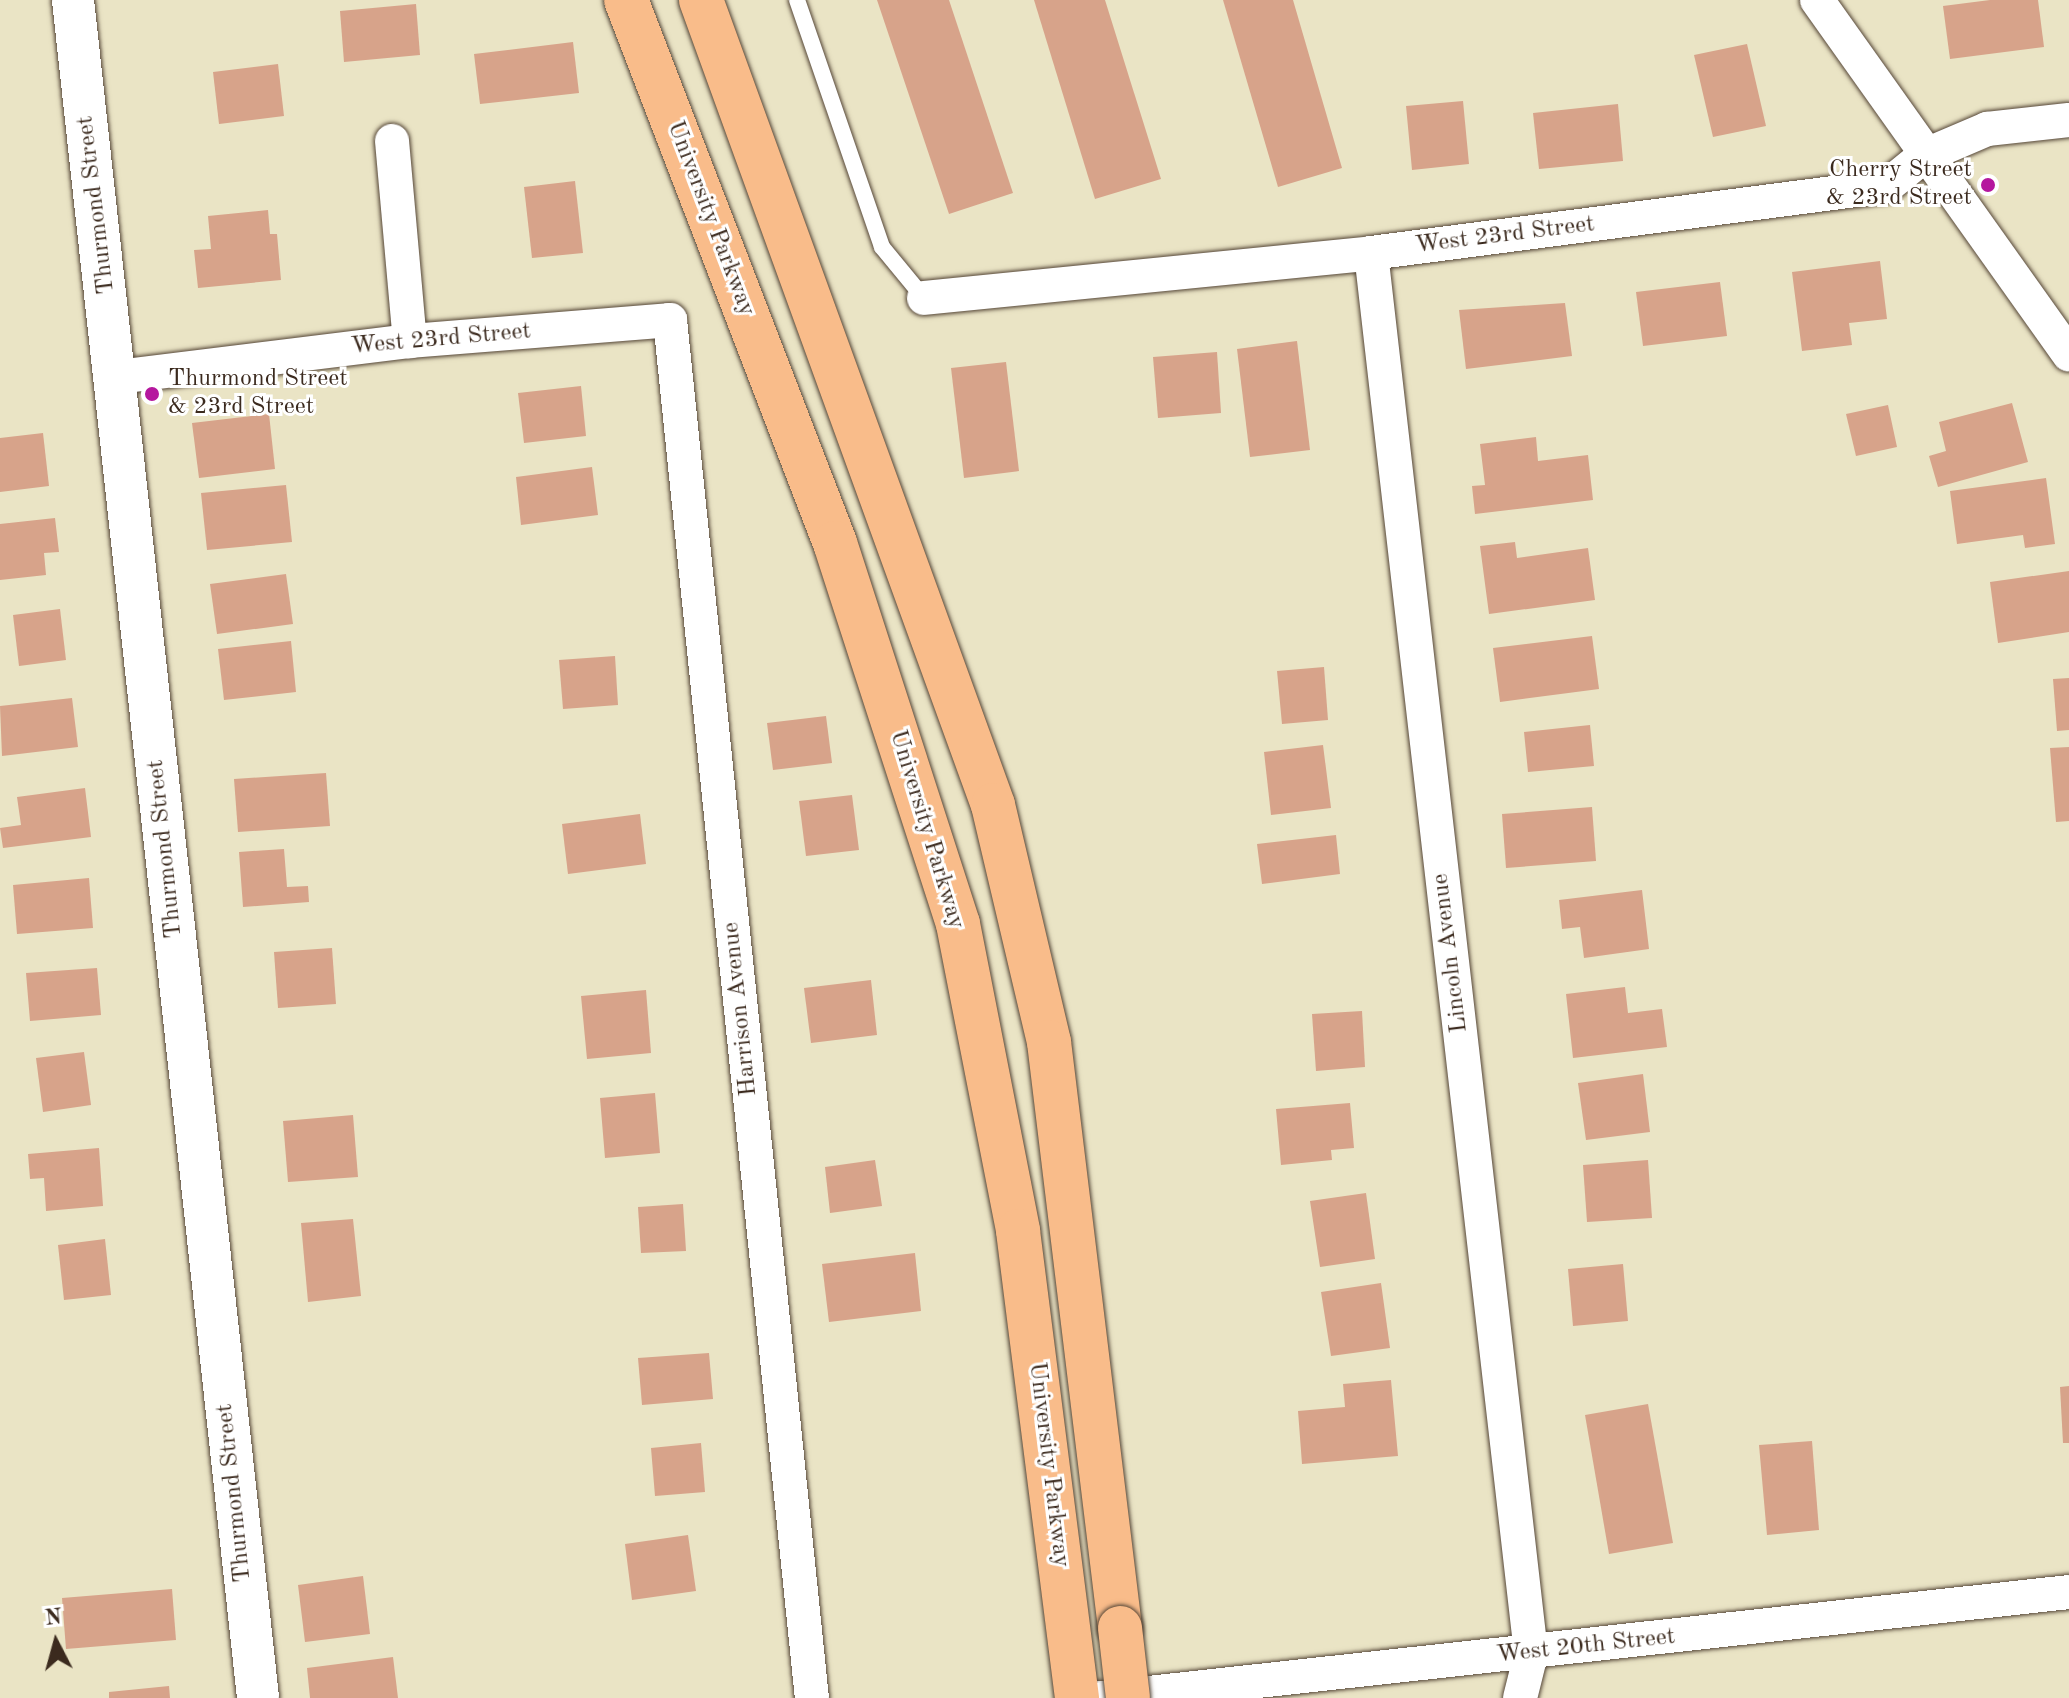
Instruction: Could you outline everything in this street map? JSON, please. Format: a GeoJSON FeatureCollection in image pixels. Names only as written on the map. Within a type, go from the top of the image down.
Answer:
{"type":"FeatureCollection","features":[{"type":"Feature","properties":{"kind":"main road","name":"University Parkway"},"geometry":{"type":"LineString","coordinates":[[626,0],[835,543],[958,924],[1018,1231],[1077,1698]]}},
{"type":"Feature","properties":{"kind":"main road"},"geometry":{"type":"LineString","coordinates":[[701,0],[993,805],[1049,1042],[1128,1698]]}},
{"type":"Feature","properties":{"kind":"street","name":"Thurmond Street"},"geometry":{"type":"LineString","coordinates":[[73,0],[117,377],[258,1698]]}},
{"type":"Feature","properties":{"kind":"street"},"geometry":{"type":"LineString","coordinates":[[1817,0],[1924,156],[2069,355]]}},
{"type":"Feature","properties":{"kind":"street","name":"West 23rd Street"},"geometry":{"type":"LineString","coordinates":[[924,298],[1371,253],[1887,186],[1924,156],[1987,129],[2069,120]]}},
{"type":"Feature","properties":{"kind":"street"},"geometry":{"type":"LineString","coordinates":[[392,141],[410,341]]}},
{"type":"Feature","properties":{"kind":"street","name":"Lincoln Avenue"},"geometry":{"type":"LineString","coordinates":[[1371,253],[1531,1654]]}},
{"type":"Feature","properties":{"kind":"street","name":"West 23rd Street"},"geometry":{"type":"LineString","coordinates":[[117,377],[410,341],[670,320]]}},
{"type":"Feature","properties":{"kind":"street","name":"Harrison Avenue"},"geometry":{"type":"LineString","coordinates":[[670,320],[812,1698]]}},
{"type":"Feature","properties":{"kind":"street","name":"West 20th Street"},"geometry":{"type":"LineString","coordinates":[[1103,1698],[1531,1654],[2069,1592]]}},
{"type":"Feature","properties":{"kind":"street"},"geometry":{"type":"LineString","coordinates":[[1520,1698],[1531,1654]]}},
{"type":"Feature","properties":{"kind":"lane"},"geometry":{"type":"LineString","coordinates":[[797,0],[882,247],[924,298]]}},
{"type":"Feature","properties":{"kind":"building"},"geometry":{"type":"Polygon","coordinates":[[[877,0],[949,0],[1013,193],[949,214],[877,0]]]}},
{"type":"Feature","properties":{"kind":"building"},"geometry":{"type":"Polygon","coordinates":[[[1034,0],[1105,0],[1161,179],[1095,199],[1034,0]]]}},
{"type":"Feature","properties":{"kind":"building"},"geometry":{"type":"Polygon","coordinates":[[[1223,0],[1293,0],[1342,168],[1278,187],[1223,0]]]}},
{"type":"Feature","properties":{"kind":"building"},"geometry":{"type":"Polygon","coordinates":[[[1990,0],[2038,0],[2044,47],[1950,59],[1943,6],[1990,0]]]}},
{"type":"Feature","properties":{"kind":"building"},"geometry":{"type":"Polygon","coordinates":[[[416,4],[420,55],[344,62],[340,11],[416,4]]]}},
{"type":"Feature","properties":{"kind":"building"},"geometry":{"type":"Polygon","coordinates":[[[573,42],[579,93],[480,104],[474,54],[573,42]]]}},
{"type":"Feature","properties":{"kind":"building"},"geometry":{"type":"Polygon","coordinates":[[[1747,44],[1766,126],[1713,137],[1694,55],[1747,44]]]}},
{"type":"Feature","properties":{"kind":"building"},"geometry":{"type":"Polygon","coordinates":[[[278,64],[284,116],[219,124],[213,72],[278,64]]]}},
{"type":"Feature","properties":{"kind":"building"},"geometry":{"type":"Polygon","coordinates":[[[1463,101],[1469,164],[1412,170],[1406,106],[1463,101]]]}},
{"type":"Feature","properties":{"kind":"building"},"geometry":{"type":"Polygon","coordinates":[[[1618,104],[1623,161],[1539,169],[1533,113],[1618,104]]]}},
{"type":"Feature","properties":{"kind":"building"},"geometry":{"type":"Polygon","coordinates":[[[575,181],[583,253],[532,258],[524,187],[575,181]]]}},
{"type":"Feature","properties":{"kind":"building"},"geometry":{"type":"Polygon","coordinates":[[[268,210],[270,234],[277,234],[281,280],[198,288],[194,250],[211,249],[208,216],[268,210]]]}},
{"type":"Feature","properties":{"kind":"building"},"geometry":{"type":"Polygon","coordinates":[[[1880,261],[1887,319],[1849,323],[1852,345],[1802,351],[1792,272],[1880,261]]]}},
{"type":"Feature","properties":{"kind":"building"},"geometry":{"type":"Polygon","coordinates":[[[1720,282],[1727,336],[1643,346],[1636,292],[1720,282]]]}},
{"type":"Feature","properties":{"kind":"building"},"geometry":{"type":"Polygon","coordinates":[[[1565,303],[1572,356],[1466,369],[1459,310],[1565,303]]]}},
{"type":"Feature","properties":{"kind":"building"},"geometry":{"type":"Polygon","coordinates":[[[1297,341],[1310,450],[1250,457],[1237,349],[1297,341]]]}},
{"type":"Feature","properties":{"kind":"building"},"geometry":{"type":"Polygon","coordinates":[[[1217,352],[1221,413],[1158,418],[1153,357],[1217,352]]]}},
{"type":"Feature","properties":{"kind":"building"},"geometry":{"type":"Polygon","coordinates":[[[1006,362],[1019,471],[964,478],[951,368],[1006,362]]]}},
{"type":"Feature","properties":{"kind":"building"},"geometry":{"type":"Polygon","coordinates":[[[581,386],[586,436],[524,443],[518,393],[581,386]]]}},
{"type":"Feature","properties":{"kind":"building"},"geometry":{"type":"Polygon","coordinates":[[[2012,403],[2028,462],[1938,487],[1929,456],[1946,451],[1939,422],[2012,403]]]}},
{"type":"Feature","properties":{"kind":"building"},"geometry":{"type":"Polygon","coordinates":[[[1888,405],[1897,447],[1856,456],[1846,414],[1888,405]]]}},
{"type":"Feature","properties":{"kind":"building"},"geometry":{"type":"Polygon","coordinates":[[[269,414],[275,469],[199,478],[192,423],[269,414]]]}},
{"type":"Feature","properties":{"kind":"building"},"geometry":{"type":"Polygon","coordinates":[[[43,433],[49,486],[0,492],[0,438],[43,433]]]}},
{"type":"Feature","properties":{"kind":"building"},"geometry":{"type":"Polygon","coordinates":[[[1536,437],[1538,461],[1588,455],[1593,500],[1475,514],[1472,486],[1485,485],[1480,444],[1536,437]]]}},
{"type":"Feature","properties":{"kind":"building"},"geometry":{"type":"Polygon","coordinates":[[[592,467],[598,515],[521,525],[516,477],[592,467]]]}},
{"type":"Feature","properties":{"kind":"building"},"geometry":{"type":"Polygon","coordinates":[[[2046,478],[2055,544],[2025,548],[2023,535],[1957,544],[1950,491],[2046,478]]]}},
{"type":"Feature","properties":{"kind":"building"},"geometry":{"type":"Polygon","coordinates":[[[286,485],[292,542],[207,550],[201,493],[286,485]]]}},
{"type":"Feature","properties":{"kind":"building"},"geometry":{"type":"Polygon","coordinates":[[[55,518],[59,552],[44,553],[46,575],[0,580],[0,524],[55,518]]]}},
{"type":"Feature","properties":{"kind":"building"},"geometry":{"type":"Polygon","coordinates":[[[1515,542],[1517,558],[1588,548],[1595,600],[1489,614],[1480,546],[1515,542]]]}},
{"type":"Feature","properties":{"kind":"building"},"geometry":{"type":"Polygon","coordinates":[[[2069,571],[2069,632],[1998,643],[1990,582],[2069,571]]]}},
{"type":"Feature","properties":{"kind":"building"},"geometry":{"type":"Polygon","coordinates":[[[286,574],[293,624],[217,634],[210,584],[286,574]]]}},
{"type":"Feature","properties":{"kind":"building"},"geometry":{"type":"Polygon","coordinates":[[[60,609],[66,660],[19,666],[13,615],[60,609]]]}},
{"type":"Feature","properties":{"kind":"building"},"geometry":{"type":"Polygon","coordinates":[[[1592,636],[1599,689],[1500,702],[1493,648],[1592,636]]]}},
{"type":"Feature","properties":{"kind":"building"},"geometry":{"type":"Polygon","coordinates":[[[291,641],[296,692],[224,700],[218,649],[291,641]]]}},
{"type":"Feature","properties":{"kind":"building"},"geometry":{"type":"Polygon","coordinates":[[[615,656],[618,705],[563,709],[559,660],[615,656]]]}},
{"type":"Feature","properties":{"kind":"building"},"geometry":{"type":"Polygon","coordinates":[[[1324,667],[1328,720],[1282,724],[1277,671],[1324,667]]]}},
{"type":"Feature","properties":{"kind":"building"},"geometry":{"type":"Polygon","coordinates":[[[2069,678],[2069,730],[2057,731],[2053,679],[2069,678]]]}},
{"type":"Feature","properties":{"kind":"building"},"geometry":{"type":"Polygon","coordinates":[[[72,698],[78,747],[2,756],[0,706],[72,698]]]}},
{"type":"Feature","properties":{"kind":"building"},"geometry":{"type":"Polygon","coordinates":[[[826,716],[832,763],[773,770],[767,723],[826,716]]]}},
{"type":"Feature","properties":{"kind":"building"},"geometry":{"type":"Polygon","coordinates":[[[1590,725],[1594,766],[1528,772],[1524,732],[1590,725]]]}},
{"type":"Feature","properties":{"kind":"building"},"geometry":{"type":"Polygon","coordinates":[[[1323,745],[1331,808],[1271,815],[1264,752],[1323,745]]]}},
{"type":"Feature","properties":{"kind":"building"},"geometry":{"type":"Polygon","coordinates":[[[2069,747],[2069,821],[2056,822],[2050,748],[2069,747]]]}},
{"type":"Feature","properties":{"kind":"building"},"geometry":{"type":"Polygon","coordinates":[[[326,773],[330,826],[238,832],[234,779],[326,773]]]}},
{"type":"Feature","properties":{"kind":"building"},"geometry":{"type":"Polygon","coordinates":[[[85,788],[91,837],[3,848],[0,828],[21,825],[17,797],[85,788]]]}},
{"type":"Feature","properties":{"kind":"building"},"geometry":{"type":"Polygon","coordinates":[[[852,795],[859,850],[806,856],[799,801],[852,795]]]}},
{"type":"Feature","properties":{"kind":"building"},"geometry":{"type":"Polygon","coordinates":[[[1592,807],[1596,861],[1506,868],[1502,814],[1592,807]]]}},
{"type":"Feature","properties":{"kind":"building"},"geometry":{"type":"Polygon","coordinates":[[[640,814],[646,864],[568,874],[562,824],[640,814]]]}},
{"type":"Feature","properties":{"kind":"building"},"geometry":{"type":"Polygon","coordinates":[[[1336,835],[1340,874],[1262,884],[1257,844],[1336,835]]]}},
{"type":"Feature","properties":{"kind":"building"},"geometry":{"type":"Polygon","coordinates":[[[284,849],[287,887],[308,886],[309,902],[243,907],[239,852],[284,849]]]}},
{"type":"Feature","properties":{"kind":"building"},"geometry":{"type":"Polygon","coordinates":[[[89,878],[93,928],[17,934],[13,885],[89,878]]]}},
{"type":"Feature","properties":{"kind":"building"},"geometry":{"type":"Polygon","coordinates":[[[1642,890],[1649,949],[1584,958],[1580,927],[1562,929],[1559,900],[1642,890]]]}},
{"type":"Feature","properties":{"kind":"building"},"geometry":{"type":"Polygon","coordinates":[[[332,948],[336,1004],[278,1008],[274,952],[332,948]]]}},
{"type":"Feature","properties":{"kind":"building"},"geometry":{"type":"Polygon","coordinates":[[[97,968],[101,1015],[30,1021],[26,973],[97,968]]]}},
{"type":"Feature","properties":{"kind":"building"},"geometry":{"type":"Polygon","coordinates":[[[871,980],[877,1035],[811,1043],[804,988],[871,980]]]}},
{"type":"Feature","properties":{"kind":"building"},"geometry":{"type":"Polygon","coordinates":[[[1625,987],[1628,1013],[1662,1009],[1667,1047],[1573,1058],[1566,994],[1625,987]]]}},
{"type":"Feature","properties":{"kind":"building"},"geometry":{"type":"Polygon","coordinates":[[[646,990],[651,1053],[587,1059],[581,996],[646,990]]]}},
{"type":"Feature","properties":{"kind":"building"},"geometry":{"type":"Polygon","coordinates":[[[1362,1011],[1365,1067],[1316,1071],[1312,1014],[1362,1011]]]}},
{"type":"Feature","properties":{"kind":"building"},"geometry":{"type":"Polygon","coordinates":[[[84,1052],[91,1105],[43,1112],[36,1058],[84,1052]]]}},
{"type":"Feature","properties":{"kind":"building"},"geometry":{"type":"Polygon","coordinates":[[[1643,1074],[1650,1132],[1586,1140],[1578,1083],[1643,1074]]]}},
{"type":"Feature","properties":{"kind":"building"},"geometry":{"type":"Polygon","coordinates":[[[655,1093],[660,1153],[605,1158],[600,1098],[655,1093]]]}},
{"type":"Feature","properties":{"kind":"building"},"geometry":{"type":"Polygon","coordinates":[[[1350,1103],[1354,1148],[1331,1150],[1332,1160],[1281,1165],[1276,1109],[1350,1103]]]}},
{"type":"Feature","properties":{"kind":"building"},"geometry":{"type":"Polygon","coordinates":[[[353,1115],[358,1177],[288,1182],[283,1121],[353,1115]]]}},
{"type":"Feature","properties":{"kind":"building"},"geometry":{"type":"Polygon","coordinates":[[[99,1148],[103,1206],[46,1211],[44,1178],[30,1179],[28,1154],[99,1148]]]}},
{"type":"Feature","properties":{"kind":"building"},"geometry":{"type":"Polygon","coordinates":[[[875,1160],[882,1206],[830,1213],[825,1167],[875,1160]]]}},
{"type":"Feature","properties":{"kind":"building"},"geometry":{"type":"Polygon","coordinates":[[[1648,1160],[1652,1218],[1587,1222],[1583,1165],[1648,1160]]]}},
{"type":"Feature","properties":{"kind":"building"},"geometry":{"type":"Polygon","coordinates":[[[1366,1193],[1375,1259],[1320,1267],[1310,1201],[1366,1193]]]}},
{"type":"Feature","properties":{"kind":"building"},"geometry":{"type":"Polygon","coordinates":[[[683,1204],[686,1251],[641,1253],[638,1207],[683,1204]]]}},
{"type":"Feature","properties":{"kind":"building"},"geometry":{"type":"Polygon","coordinates":[[[353,1219],[361,1296],[308,1302],[301,1223],[353,1219]]]}},
{"type":"Feature","properties":{"kind":"building"},"geometry":{"type":"Polygon","coordinates":[[[105,1239],[111,1295],[64,1300],[58,1245],[105,1239]]]}},
{"type":"Feature","properties":{"kind":"building"},"geometry":{"type":"Polygon","coordinates":[[[915,1253],[921,1311],[829,1322],[822,1264],[915,1253]]]}},
{"type":"Feature","properties":{"kind":"building"},"geometry":{"type":"Polygon","coordinates":[[[1623,1264],[1628,1321],[1573,1326],[1568,1269],[1623,1264]]]}},
{"type":"Feature","properties":{"kind":"building"},"geometry":{"type":"Polygon","coordinates":[[[1381,1283],[1390,1348],[1331,1356],[1321,1292],[1381,1283]]]}},
{"type":"Feature","properties":{"kind":"building"},"geometry":{"type":"Polygon","coordinates":[[[709,1353],[713,1399],[642,1405],[638,1358],[709,1353]]]}},
{"type":"Feature","properties":{"kind":"building"},"geometry":{"type":"Polygon","coordinates":[[[1391,1380],[1398,1456],[1302,1464],[1298,1411],[1345,1407],[1343,1384],[1391,1380]]]}},
{"type":"Feature","properties":{"kind":"building"},"geometry":{"type":"Polygon","coordinates":[[[2069,1386],[2069,1443],[2063,1443],[2060,1387],[2069,1386]]]}},
{"type":"Feature","properties":{"kind":"building"},"geometry":{"type":"Polygon","coordinates":[[[1648,1404],[1673,1543],[1609,1554],[1585,1415],[1648,1404]]]}},
{"type":"Feature","properties":{"kind":"building"},"geometry":{"type":"Polygon","coordinates":[[[1812,1441],[1819,1530],[1767,1535],[1759,1445],[1812,1441]]]}},
{"type":"Feature","properties":{"kind":"building"},"geometry":{"type":"Polygon","coordinates":[[[701,1443],[705,1492],[655,1496],[651,1448],[701,1443]]]}},
{"type":"Feature","properties":{"kind":"building"},"geometry":{"type":"Polygon","coordinates":[[[688,1535],[696,1591],[632,1600],[625,1544],[688,1535]]]}},
{"type":"Feature","properties":{"kind":"building"},"geometry":{"type":"Polygon","coordinates":[[[363,1576],[370,1634],[305,1642],[298,1585],[363,1576]]]}},
{"type":"Feature","properties":{"kind":"building"},"geometry":{"type":"Polygon","coordinates":[[[172,1589],[176,1640],[66,1649],[62,1598],[172,1589]]]}},
{"type":"Feature","properties":{"kind":"building"},"geometry":{"type":"Polygon","coordinates":[[[393,1657],[398,1698],[310,1698],[307,1668],[393,1657]]]}},
{"type":"Feature","properties":{"kind":"building"},"geometry":{"type":"Polygon","coordinates":[[[169,1686],[170,1698],[109,1698],[109,1692],[169,1686]]]}},
{"type":"Feature","properties":{"kind":"place","name":"Cherry Street & 23rd Street"},"geometry":{"type":"Point","coordinates":[1988,185]}},
{"type":"Feature","properties":{"kind":"place","name":"Thurmond Street & 23rd Street"},"geometry":{"type":"Point","coordinates":[152,394]}}]}
